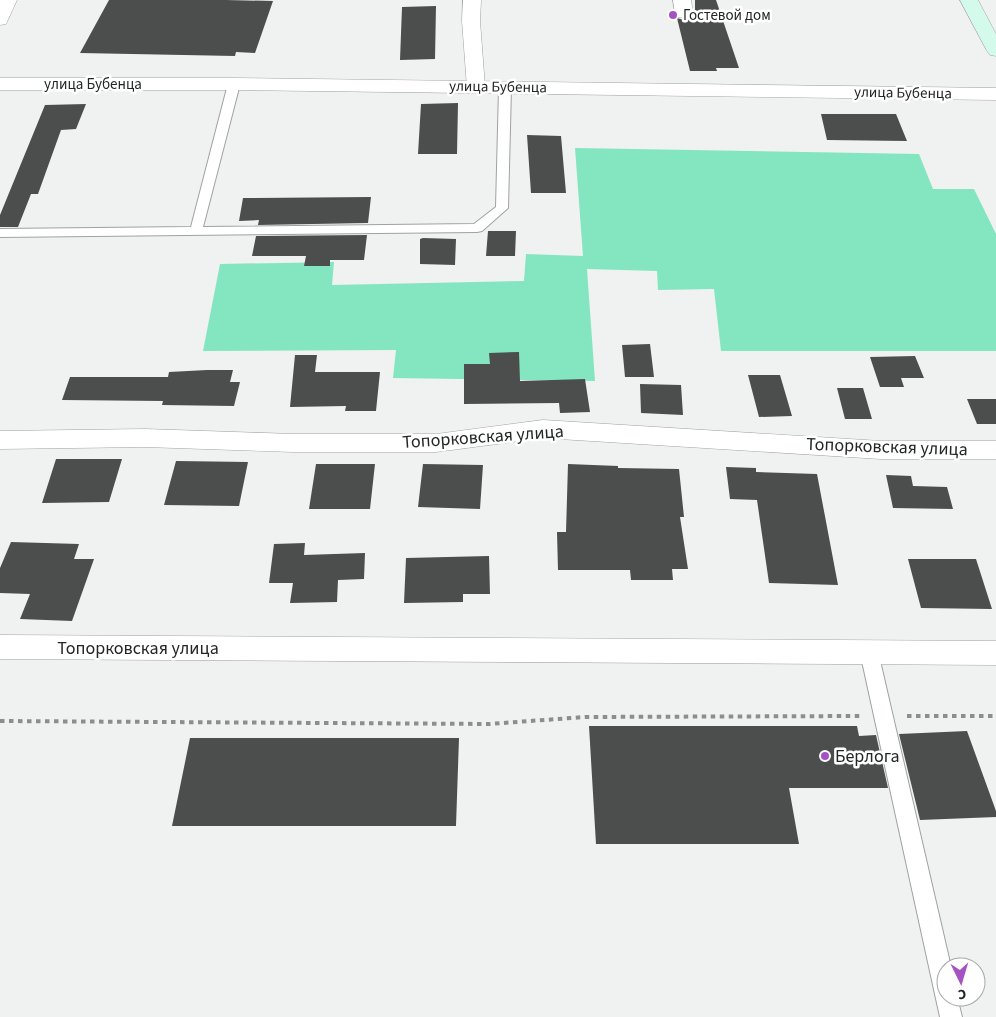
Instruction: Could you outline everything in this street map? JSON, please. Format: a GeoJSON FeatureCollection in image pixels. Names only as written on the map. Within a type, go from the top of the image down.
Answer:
{"type":"FeatureCollection","features":[{"type":"Feature","properties":{"kind":"main road"},"geometry":{"type":"LineString","coordinates":[[969,0],[996,52]]}},
{"type":"Feature","properties":{"kind":"street"},"geometry":{"type":"LineString","coordinates":[[0,20],[8,0]]}},
{"type":"Feature","properties":{"kind":"street"},"geometry":{"type":"LineString","coordinates":[[472,0],[471,21],[476,87]]}},
{"type":"Feature","properties":{"kind":"street","name":"улица Бубенца"},"geometry":{"type":"LineString","coordinates":[[0,84],[234,84],[996,94]]}},
{"type":"Feature","properties":{"kind":"street","name":"Топорковская улица"},"geometry":{"type":"LineString","coordinates":[[0,440],[145,438],[294,443],[436,442],[544,429],[880,450],[996,450]]}},
{"type":"Feature","properties":{"kind":"street","name":"Топорковская улица"},"geometry":{"type":"LineString","coordinates":[[0,647],[996,653]]}},
{"type":"Feature","properties":{"kind":"lane"},"geometry":{"type":"LineString","coordinates":[[196,231],[234,84]]}},
{"type":"Feature","properties":{"kind":"lane"},"geometry":{"type":"LineString","coordinates":[[0,233],[477,228],[502,208],[505,88]]}},
{"type":"Feature","properties":{"kind":"lane"},"geometry":{"type":"LineString","coordinates":[[869,652],[937,957]]}},
{"type":"Feature","properties":{"kind":"path"},"geometry":{"type":"LineString","coordinates":[[0,721],[489,724],[585,717],[996,716]]}},
{"type":"Feature","properties":{"kind":"green space"},"geometry":{"type":"Polygon","coordinates":[[[575,148],[919,154],[933,189],[974,189],[996,234],[996,351],[721,351],[714,289],[658,290],[657,271],[587,269],[595,381],[393,378],[396,350],[203,351],[220,264],[334,262],[332,285],[524,281],[526,254],[583,256],[575,148]]]}},
{"type":"Feature","properties":{"kind":"building"},"geometry":{"type":"Polygon","coordinates":[[[109,0],[273,1],[255,53],[236,52],[235,56],[80,53],[109,0]]]}},
{"type":"Feature","properties":{"kind":"building"},"geometry":{"type":"Polygon","coordinates":[[[695,0],[716,0],[739,68],[716,68],[717,71],[690,71],[677,18],[684,20],[692,18],[695,13],[695,0]]]}},
{"type":"Feature","properties":{"kind":"building"},"geometry":{"type":"Polygon","coordinates":[[[436,6],[435,59],[400,60],[402,7],[436,6]]]}},
{"type":"Feature","properties":{"kind":"building"},"geometry":{"type":"Polygon","coordinates":[[[458,103],[457,154],[418,154],[421,104],[458,103]]]}},
{"type":"Feature","properties":{"kind":"building"},"geometry":{"type":"Polygon","coordinates":[[[86,104],[76,129],[61,130],[38,194],[31,194],[18,227],[0,227],[0,215],[45,105],[86,104]]]}},
{"type":"Feature","properties":{"kind":"building"},"geometry":{"type":"Polygon","coordinates":[[[821,114],[896,114],[907,141],[827,140],[821,114]]]}},
{"type":"Feature","properties":{"kind":"building"},"geometry":{"type":"Polygon","coordinates":[[[527,135],[561,136],[566,193],[531,193],[527,135]]]}},
{"type":"Feature","properties":{"kind":"building"},"geometry":{"type":"Polygon","coordinates":[[[371,197],[368,223],[258,225],[259,220],[239,221],[243,198],[371,197]]]}},
{"type":"Feature","properties":{"kind":"building"},"geometry":{"type":"Polygon","coordinates":[[[488,231],[516,231],[515,256],[486,256],[488,231]]]}},
{"type":"Feature","properties":{"kind":"building"},"geometry":{"type":"Polygon","coordinates":[[[367,235],[364,260],[330,260],[330,266],[304,266],[306,256],[252,256],[256,236],[367,235]]]}},
{"type":"Feature","properties":{"kind":"building"},"geometry":{"type":"Polygon","coordinates":[[[420,239],[456,239],[455,265],[420,264],[420,239]]]}},
{"type":"Feature","properties":{"kind":"building"},"geometry":{"type":"Polygon","coordinates":[[[650,344],[654,377],[625,377],[622,345],[650,344]]]}},
{"type":"Feature","properties":{"kind":"building"},"geometry":{"type":"Polygon","coordinates":[[[519,352],[520,381],[585,379],[590,412],[560,413],[559,403],[464,404],[464,364],[490,364],[489,353],[519,352]]]}},
{"type":"Feature","properties":{"kind":"building"},"geometry":{"type":"Polygon","coordinates":[[[295,355],[317,355],[315,372],[380,372],[376,411],[345,411],[346,406],[290,407],[295,355]]]}},
{"type":"Feature","properties":{"kind":"building"},"geometry":{"type":"Polygon","coordinates":[[[915,356],[924,378],[901,378],[904,387],[880,387],[870,357],[915,356]]]}},
{"type":"Feature","properties":{"kind":"building"},"geometry":{"type":"Polygon","coordinates":[[[233,370],[230,382],[240,382],[234,406],[162,405],[163,401],[62,400],[70,377],[168,377],[169,372],[233,370]]]}},
{"type":"Feature","properties":{"kind":"building"},"geometry":{"type":"Polygon","coordinates":[[[748,375],[780,375],[792,416],[759,417],[748,375]]]}},
{"type":"Feature","properties":{"kind":"building"},"geometry":{"type":"Polygon","coordinates":[[[640,384],[681,385],[683,415],[641,413],[640,384]]]}},
{"type":"Feature","properties":{"kind":"building"},"geometry":{"type":"Polygon","coordinates":[[[837,388],[863,388],[872,419],[845,419],[837,388]]]}},
{"type":"Feature","properties":{"kind":"building"},"geometry":{"type":"Polygon","coordinates":[[[967,399],[996,399],[996,424],[977,424],[967,399]]]}},
{"type":"Feature","properties":{"kind":"building"},"geometry":{"type":"Polygon","coordinates":[[[56,459],[122,459],[109,502],[42,503],[56,459]]]}},
{"type":"Feature","properties":{"kind":"building"},"geometry":{"type":"Polygon","coordinates":[[[176,461],[248,462],[239,506],[164,505],[176,461]]]}},
{"type":"Feature","properties":{"kind":"building"},"geometry":{"type":"Polygon","coordinates":[[[316,464],[375,464],[370,509],[309,509],[316,464]]]}},
{"type":"Feature","properties":{"kind":"building"},"geometry":{"type":"Polygon","coordinates":[[[423,464],[483,465],[480,509],[418,507],[423,464]]]}},
{"type":"Feature","properties":{"kind":"building"},"geometry":{"type":"Polygon","coordinates":[[[568,464],[618,466],[618,468],[679,469],[684,517],[680,517],[688,569],[672,569],[673,580],[631,580],[630,570],[558,570],[557,532],[566,532],[568,464]]]}},
{"type":"Feature","properties":{"kind":"building"},"geometry":{"type":"Polygon","coordinates":[[[726,467],[756,468],[756,472],[817,474],[838,585],[769,583],[757,500],[730,499],[726,467]]]}},
{"type":"Feature","properties":{"kind":"building"},"geometry":{"type":"Polygon","coordinates":[[[886,475],[911,476],[913,486],[947,487],[953,509],[893,508],[886,475]]]}},
{"type":"Feature","properties":{"kind":"building"},"geometry":{"type":"Polygon","coordinates":[[[11,542],[79,544],[74,559],[94,559],[72,621],[20,619],[30,594],[0,593],[0,568],[11,542]]]}},
{"type":"Feature","properties":{"kind":"building"},"geometry":{"type":"Polygon","coordinates":[[[305,543],[304,555],[365,553],[364,579],[338,580],[337,602],[290,603],[293,583],[269,583],[274,544],[305,543]]]}},
{"type":"Feature","properties":{"kind":"building"},"geometry":{"type":"Polygon","coordinates":[[[489,556],[490,594],[463,594],[463,602],[404,603],[406,558],[489,556]]]}},
{"type":"Feature","properties":{"kind":"building"},"geometry":{"type":"Polygon","coordinates":[[[908,559],[976,559],[992,609],[921,608],[908,559]]]}},
{"type":"Feature","properties":{"kind":"building"},"geometry":{"type":"Polygon","coordinates":[[[589,726],[857,726],[859,736],[876,735],[888,788],[789,788],[799,844],[596,844],[589,726]]]}},
{"type":"Feature","properties":{"kind":"building"},"geometry":{"type":"Polygon","coordinates":[[[967,731],[996,811],[996,817],[920,820],[899,734],[967,731]]]}},
{"type":"Feature","properties":{"kind":"building"},"geometry":{"type":"Polygon","coordinates":[[[190,738],[459,738],[456,826],[172,826],[190,738]]]}},
{"type":"Feature","properties":{"kind":"place","name":"Гостевой дом"},"geometry":{"type":"Point","coordinates":[673,15]}},
{"type":"Feature","properties":{"kind":"place","name":"Берлога"},"geometry":{"type":"Point","coordinates":[825,756]}}]}
